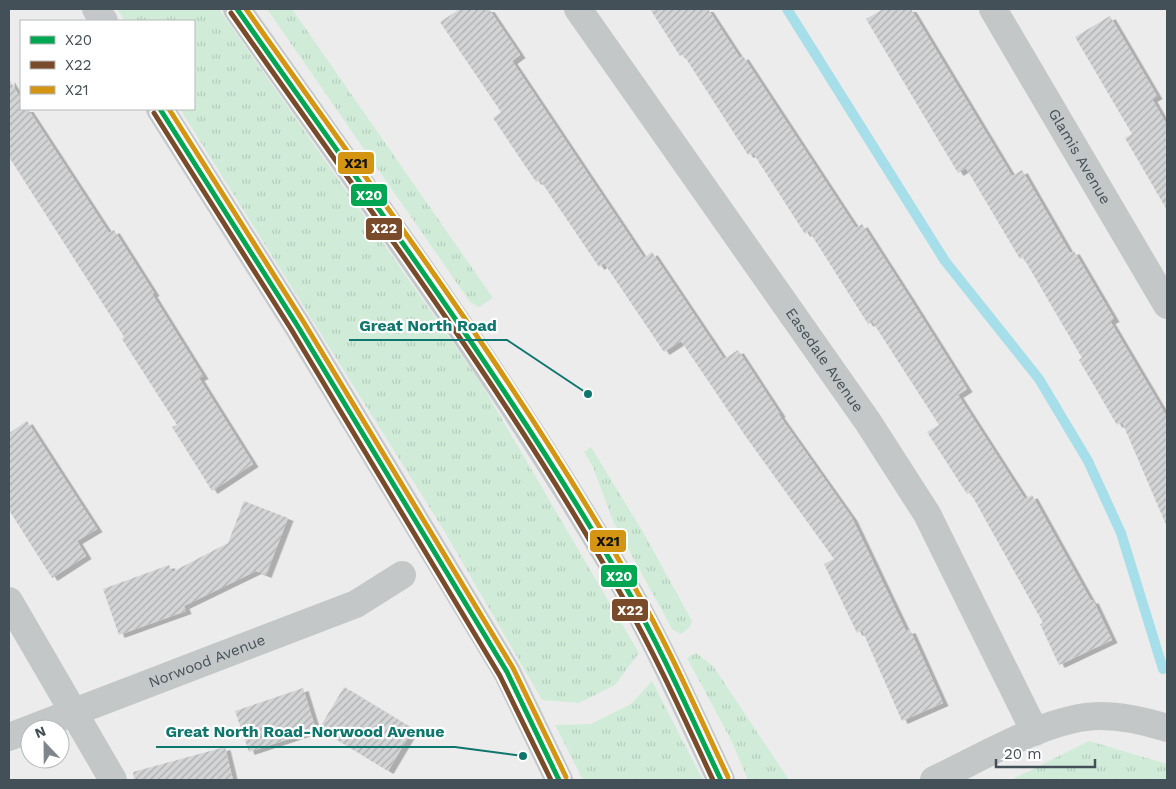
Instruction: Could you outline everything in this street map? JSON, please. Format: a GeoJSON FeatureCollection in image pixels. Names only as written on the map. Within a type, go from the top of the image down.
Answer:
{"type":"FeatureCollection","features":[{"type":"Feature","properties":{"kind":"main road"},"geometry":{"type":"LineString","coordinates":[[96,9],[103,20]]}},
{"type":"Feature","properties":{"kind":"main road"},"geometry":{"type":"LineString","coordinates":[[237,9],[528,426],[616,569],[662,656],[721,780]]}},
{"type":"Feature","properties":{"kind":"main road"},"geometry":{"type":"LineString","coordinates":[[161,110],[297,325],[507,672],[559,780]]}},
{"type":"Feature","properties":{"kind":"street","name":"Easedale Avenue"},"geometry":{"type":"LineString","coordinates":[[578,9],[868,422],[927,514],[1034,732]]}},
{"type":"Feature","properties":{"kind":"street","name":"Glamis Avenue"},"geometry":{"type":"LineString","coordinates":[[995,9],[1167,305]]}},
{"type":"Feature","properties":{"kind":"street","name":"Norwood Avenue"},"geometry":{"type":"LineString","coordinates":[[9,737],[356,604],[402,576]]}},
{"type":"Feature","properties":{"kind":"street"},"geometry":{"type":"LineString","coordinates":[[9,601],[113,780]]}},
{"type":"Feature","properties":{"kind":"street"},"geometry":{"type":"LineString","coordinates":[[934,780],[1034,732],[1065,721],[1099,716],[1133,718],[1167,728]]}},
{"type":"Feature","properties":{"kind":"green space"},"geometry":{"type":"Polygon","coordinates":[[[117,9],[219,9],[479,380],[639,653],[615,685],[579,703],[542,700],[443,529],[181,110],[195,110],[195,20],[124,20],[117,9]]]}},
{"type":"Feature","properties":{"kind":"green space"},"geometry":{"type":"Polygon","coordinates":[[[267,9],[292,9],[493,298],[479,307],[470,302],[267,9]]]}},
{"type":"Feature","properties":{"kind":"green space"},"geometry":{"type":"Polygon","coordinates":[[[591,447],[643,532],[692,621],[690,627],[681,634],[672,629],[613,521],[593,467],[584,452],[591,447]]]}},
{"type":"Feature","properties":{"kind":"green space"},"geometry":{"type":"Polygon","coordinates":[[[696,653],[713,666],[789,780],[748,780],[730,738],[687,658],[696,653]]]}},
{"type":"Feature","properties":{"kind":"green space"},"geometry":{"type":"Polygon","coordinates":[[[652,681],[703,780],[583,780],[555,725],[591,724],[631,704],[652,681]]]}},
{"type":"Feature","properties":{"kind":"green space"},"geometry":{"type":"Polygon","coordinates":[[[1089,741],[1167,764],[1167,780],[1011,780],[1089,741]]]}},
{"type":"Feature","properties":{"kind":"building"},"geometry":{"type":"Polygon","coordinates":[[[460,9],[489,9],[520,55],[512,61],[644,258],[652,252],[724,359],[738,350],[779,415],[852,518],[906,631],[910,630],[943,703],[902,721],[862,630],[857,633],[824,564],[834,559],[746,437],[681,341],[664,352],[604,263],[599,267],[540,180],[536,182],[493,118],[501,112],[440,22],[460,9]]]}},
{"type":"Feature","properties":{"kind":"building"},"geometry":{"type":"Polygon","coordinates":[[[650,9],[708,9],[740,58],[743,56],[856,228],[862,224],[909,297],[967,389],[958,395],[1025,499],[1032,495],[1091,601],[1093,600],[1112,640],[1059,665],[1040,624],[1043,623],[970,492],[967,494],[927,432],[939,425],[872,321],[868,324],[809,231],[805,234],[753,153],[748,155],[683,54],[680,56],[650,9]]]}},
{"type":"Feature","properties":{"kind":"building"},"geometry":{"type":"Polygon","coordinates":[[[883,9],[911,9],[1012,176],[1022,170],[1070,253],[1074,251],[1114,319],[1110,321],[1167,417],[1167,527],[1122,422],[1117,425],[1079,360],[1082,358],[1023,257],[1020,259],[966,168],[958,173],[866,19],[883,9]]]}},
{"type":"Feature","properties":{"kind":"building"},"geometry":{"type":"Polygon","coordinates":[[[1110,16],[1157,96],[1152,99],[1167,125],[1167,210],[1125,138],[1132,134],[1075,37],[1110,16]]]}},
{"type":"Feature","properties":{"kind":"building"},"geometry":{"type":"Polygon","coordinates":[[[9,79],[20,97],[20,110],[29,110],[109,233],[114,230],[154,293],[152,294],[203,376],[199,378],[253,464],[212,491],[172,427],[177,425],[122,339],[124,337],[9,157],[9,79]]]}},
{"type":"Feature","properties":{"kind":"building"},"geometry":{"type":"Polygon","coordinates":[[[27,421],[97,529],[77,541],[86,556],[52,578],[9,510],[9,433],[27,421]]]}},
{"type":"Feature","properties":{"kind":"building"},"geometry":{"type":"Polygon","coordinates":[[[244,501],[288,518],[266,575],[256,571],[184,606],[186,611],[119,635],[103,589],[169,565],[172,572],[228,543],[244,501]]]}},
{"type":"Feature","properties":{"kind":"building"},"geometry":{"type":"Polygon","coordinates":[[[344,687],[413,729],[388,771],[319,729],[344,687]]]}},
{"type":"Feature","properties":{"kind":"building"},"geometry":{"type":"Polygon","coordinates":[[[303,688],[316,730],[249,752],[235,711],[303,688]]]}},
{"type":"Feature","properties":{"kind":"building"},"geometry":{"type":"Polygon","coordinates":[[[225,747],[233,780],[134,780],[133,772],[225,747]]]}},
{"type":"Feature","properties":{"kind":"waterway"},"geometry":{"type":"LineString","coordinates":[[787,9],[945,261],[1039,379],[1088,461],[1121,533],[1163,669]]}},
{"type":"Feature","properties":{"kind":"transit line","name":"X20"},"geometry":{"type":"LineString","coordinates":[[237,9],[389,224],[537,441],[641,614],[721,780]]}},
{"type":"Feature","properties":{"kind":"transit line","name":"X21"},"geometry":{"type":"LineString","coordinates":[[246,9],[398,222],[545,439],[648,611],[728,777]]}},
{"type":"Feature","properties":{"kind":"transit line","name":"X22"},"geometry":{"type":"LineString","coordinates":[[231,13],[434,300],[483,372],[578,520],[646,641],[713,780]]}},
{"type":"Feature","properties":{"kind":"transit line","name":"X20"},"geometry":{"type":"LineString","coordinates":[[161,110],[297,325],[507,672],[559,780]]}},
{"type":"Feature","properties":{"kind":"transit line","name":"X21"},"geometry":{"type":"LineString","coordinates":[[170,110],[303,321],[513,668],[566,777]]}},
{"type":"Feature","properties":{"kind":"transit line","name":"X22"},"geometry":{"type":"LineString","coordinates":[[154,113],[291,329],[500,676],[551,780]]}},
{"type":"Feature","properties":{"kind":"place","name":"Great North Road"},"geometry":{"type":"Point","coordinates":[588,394]}},
{"type":"Feature","properties":{"kind":"place","name":"Great North Road-Norwood Avenue"},"geometry":{"type":"Point","coordinates":[523,756]}}]}
